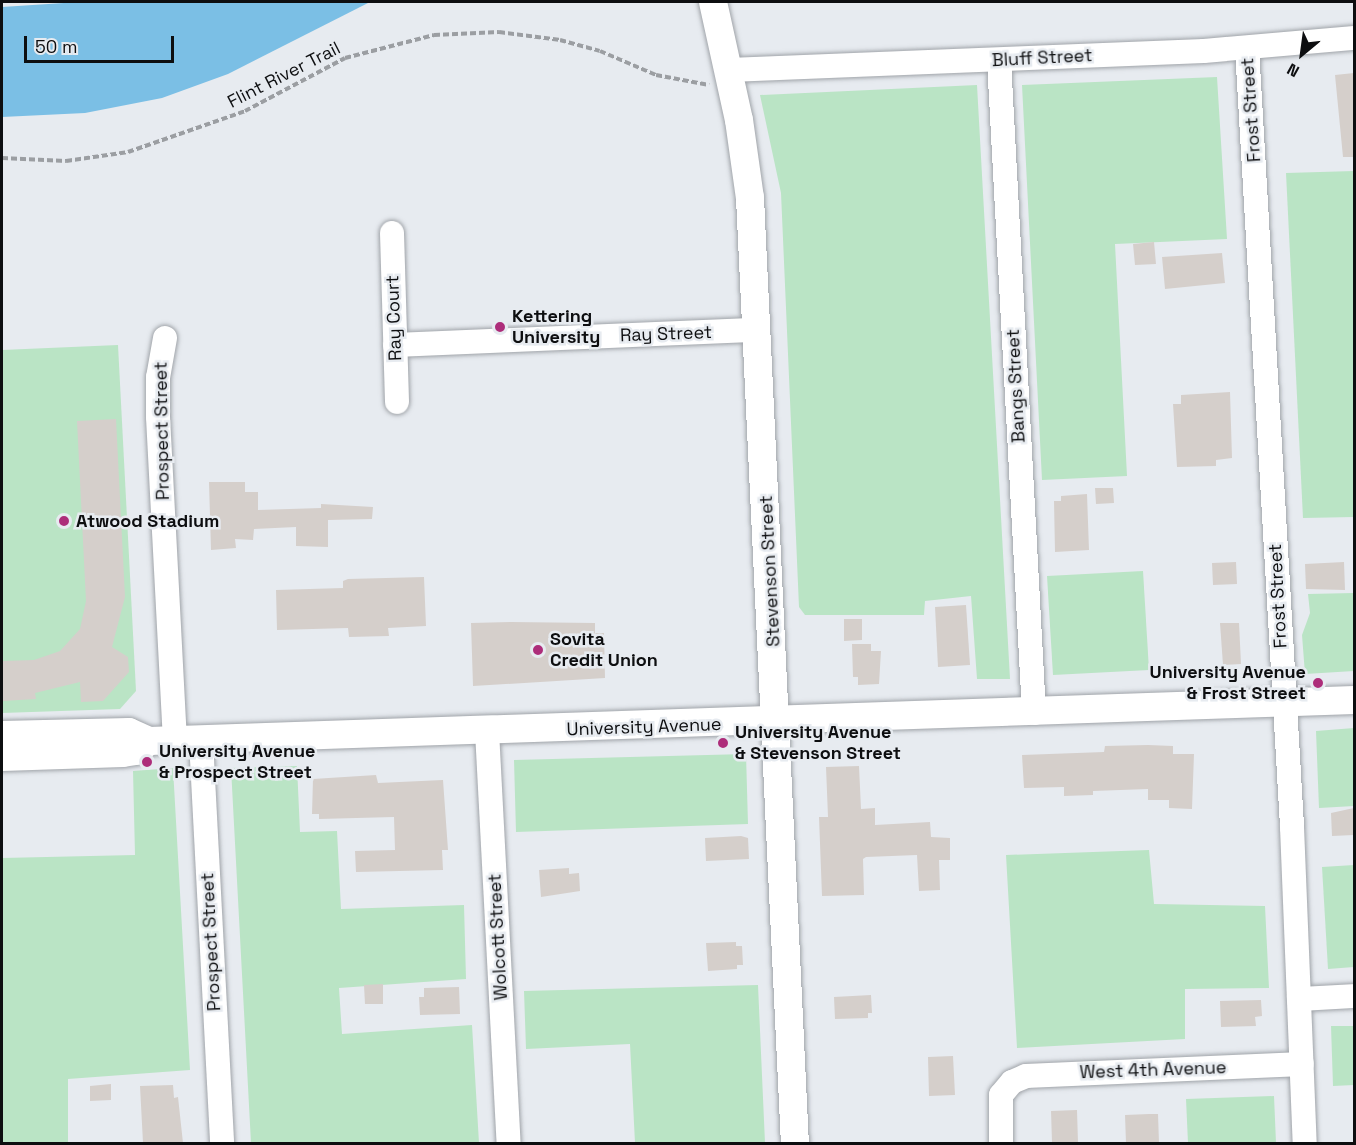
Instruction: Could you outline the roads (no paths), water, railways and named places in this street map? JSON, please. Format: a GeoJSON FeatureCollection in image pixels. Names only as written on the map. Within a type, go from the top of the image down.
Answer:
{"type":"FeatureCollection","features":[{"type":"Feature","properties":{"kind":"street","name":"Stevenson Street"},"geometry":{"type":"LineString","coordinates":[[715,10],[722,77],[747,169],[758,330],[795,1143]]}},
{"type":"Feature","properties":{"kind":"street","name":"Bluff Street"},"geometry":{"type":"LineString","coordinates":[[722,77],[1247,48],[1354,38]]}},
{"type":"Feature","properties":{"kind":"street","name":"Frost Street"},"geometry":{"type":"LineString","coordinates":[[1247,48],[1284,703],[1305,1143]]}},
{"type":"Feature","properties":{"kind":"street","name":"Bangs Street"},"geometry":{"type":"LineString","coordinates":[[999,60],[1034,713]]}},
{"type":"Feature","properties":{"kind":"street","name":"Ray Court"},"geometry":{"type":"LineString","coordinates":[[392,233],[397,402]]}},
{"type":"Feature","properties":{"kind":"street","name":"Ray Street"},"geometry":{"type":"LineString","coordinates":[[395,345],[758,330]]}},
{"type":"Feature","properties":{"kind":"street","name":"Prospect Street"},"geometry":{"type":"LineString","coordinates":[[165,338],[159,370],[158,417],[175,741],[222,1143]]}},
{"type":"Feature","properties":{"kind":"street","name":"University Avenue"},"geometry":{"type":"LineString","coordinates":[[2,757],[123,753],[175,741],[776,722],[1354,700]]}},
{"type":"Feature","properties":{"kind":"street","name":"Wolcott Street"},"geometry":{"type":"LineString","coordinates":[[487,731],[509,1143]]}},
{"type":"Feature","properties":{"kind":"street","name":"University Avenue"},"geometry":{"type":"LineString","coordinates":[[2,735],[129,732],[175,741]]}},
{"type":"Feature","properties":{"kind":"street"},"geometry":{"type":"LineString","coordinates":[[1299,999],[1354,996]]}},
{"type":"Feature","properties":{"kind":"street","name":"West 4th Avenue"},"geometry":{"type":"LineString","coordinates":[[1001,1143],[1000,1098],[1008,1086],[1020,1078],[1039,1074],[1302,1064]]}},
{"type":"Feature","properties":{"kind":"water"},"geometry":{"type":"Polygon","coordinates":[[[79,2],[370,2],[228,74],[162,98],[85,113],[2,117],[2,7],[79,2]]]}},
{"type":"Feature","properties":{"kind":"place","name":"Kettering University"},"geometry":{"type":"Point","coordinates":[500,327]}},
{"type":"Feature","properties":{"kind":"place","name":"Atwood Stadium"},"geometry":{"type":"Point","coordinates":[64,521]}},
{"type":"Feature","properties":{"kind":"place","name":"Sovita Credit Union"},"geometry":{"type":"Point","coordinates":[538,650]}},
{"type":"Feature","properties":{"kind":"place","name":"University Avenue & Frost Street"},"geometry":{"type":"Point","coordinates":[1318,683]}},
{"type":"Feature","properties":{"kind":"place","name":"University Avenue & Stevenson Street"},"geometry":{"type":"Point","coordinates":[723,743]}},
{"type":"Feature","properties":{"kind":"place","name":"University Avenue & Prospect Street"},"geometry":{"type":"Point","coordinates":[147,762]}}]}
